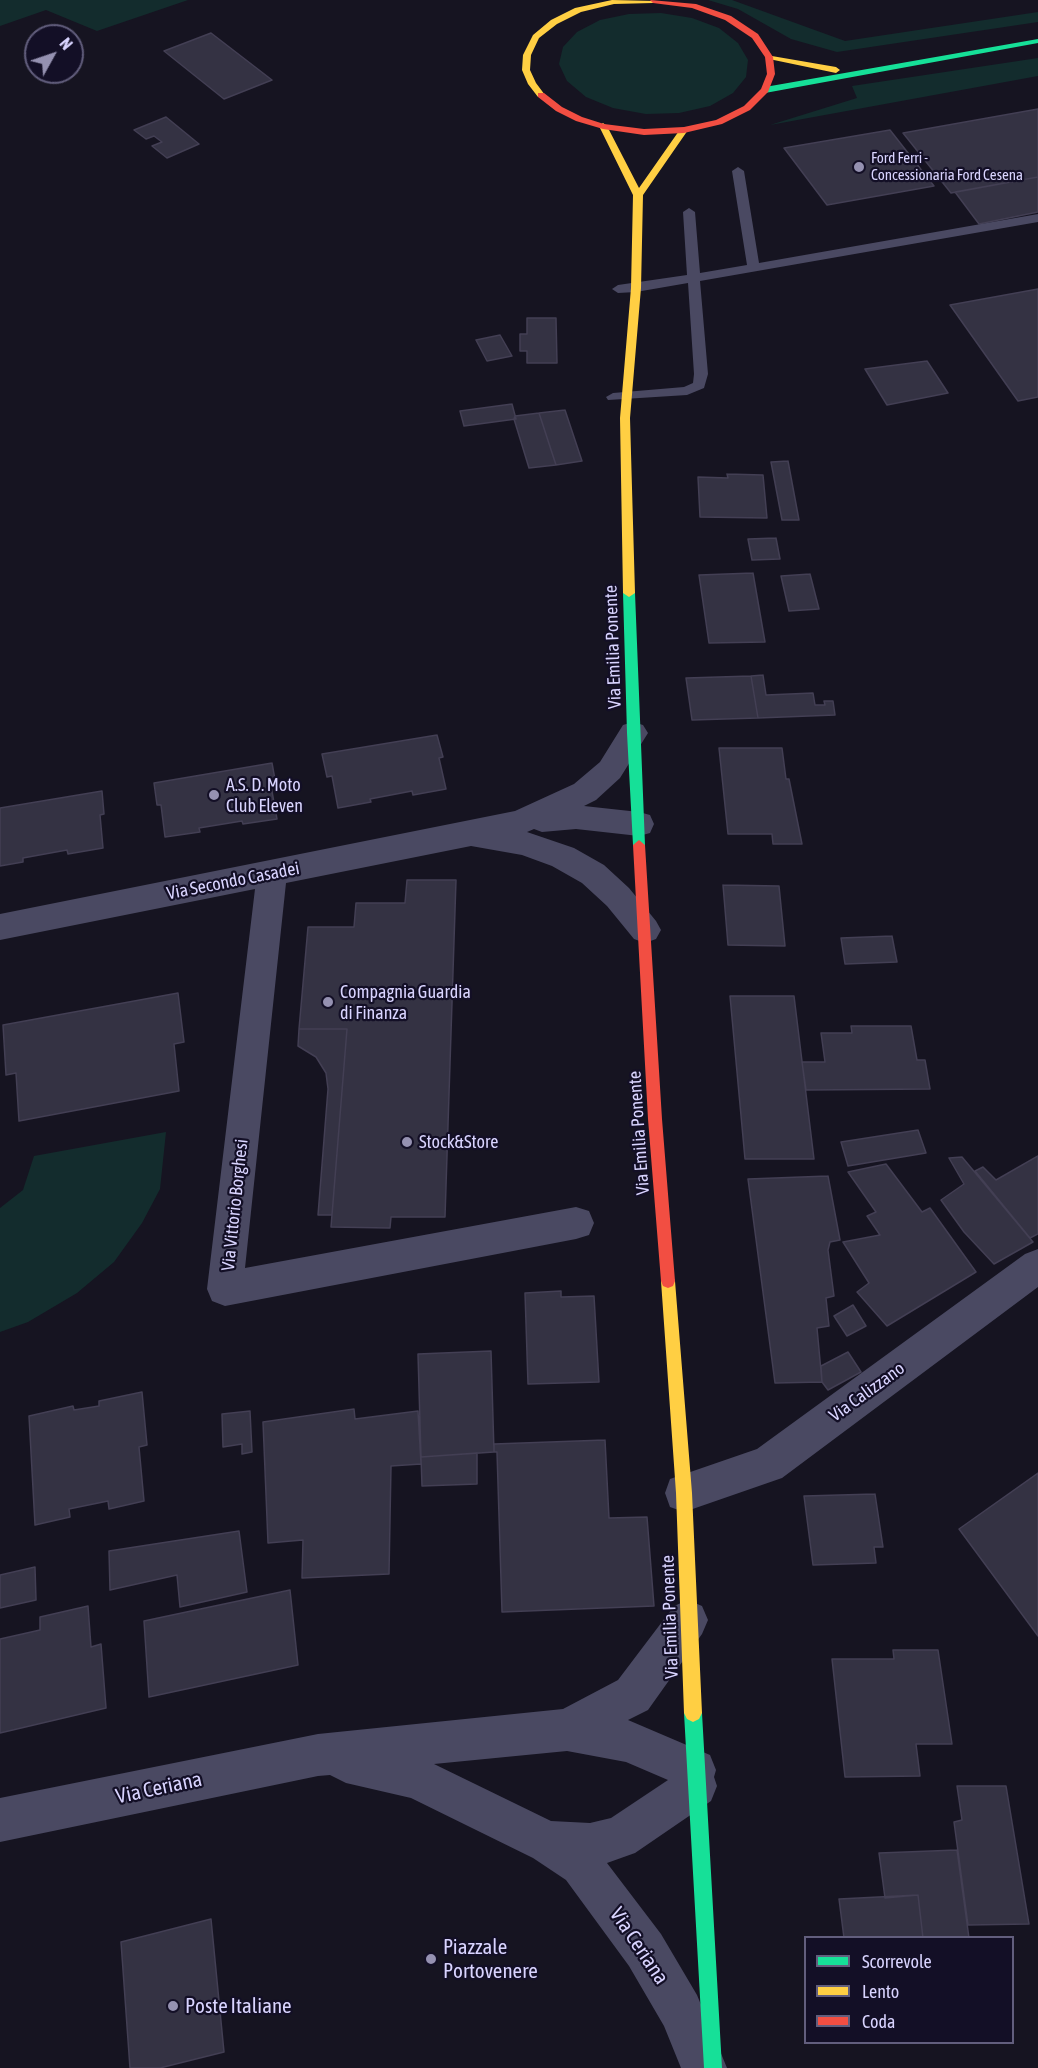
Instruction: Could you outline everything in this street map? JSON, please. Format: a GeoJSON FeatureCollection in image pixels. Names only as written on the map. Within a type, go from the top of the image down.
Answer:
{"type":"FeatureCollection","features":[{"type":"Feature","properties":{"kind":"main road"},"geometry":{"type":"LineString","coordinates":[[653,0],[693,6],[728,18],[755,36],[769,57],[771,74],[765,90],[747,108],[719,122],[684,130],[644,132],[603,126],[559,109],[543,97],[532,84],[526,70],[526,55],[536,37],[554,22],[580,5],[653,0]]}},
{"type":"Feature","properties":{"kind":"main road"},"geometry":{"type":"LineString","coordinates":[[765,90],[1038,41]]}},
{"type":"Feature","properties":{"kind":"main road"},"geometry":{"type":"LineString","coordinates":[[769,57],[855,74]]}},
{"type":"Feature","properties":{"kind":"main road","name":"Via Emilia Ponente"},"geometry":{"type":"LineString","coordinates":[[603,126],[638,195],[636,288],[620,397],[625,418],[633,733],[655,1119],[684,1493],[695,1778],[713,2068]]}},
{"type":"Feature","properties":{"kind":"main road"},"geometry":{"type":"LineString","coordinates":[[638,195],[684,130]]}},
{"type":"Feature","properties":{"kind":"street"},"geometry":{"type":"LineString","coordinates":[[523,832],[585,792],[610,770],[633,733]]}},
{"type":"Feature","properties":{"kind":"street","name":"Via Secondo Casadei"},"geometry":{"type":"LineString","coordinates":[[0,927],[465,835],[523,832],[574,844],[639,828]]}},
{"type":"Feature","properties":{"kind":"street","name":"Via Secondo Casadei"},"geometry":{"type":"LineString","coordinates":[[523,832],[593,874],[618,897],[645,930]]}},
{"type":"Feature","properties":{"kind":"street","name":"Via Vittorio Borghesi"},"geometry":{"type":"LineString","coordinates":[[272,873],[225,1289],[576,1223]]}},
{"type":"Feature","properties":{"kind":"street","name":"Via Calizzano"},"geometry":{"type":"LineString","coordinates":[[684,1493],[768,1464],[1038,1266]]}},
{"type":"Feature","properties":{"kind":"street","name":"Via Ceriana"},"geometry":{"type":"LineString","coordinates":[[567,1730],[633,1695],[688,1620]]}},
{"type":"Feature","properties":{"kind":"street","name":"Via Ceriana"},"geometry":{"type":"LineString","coordinates":[[0,1820],[318,1755],[567,1730],[627,1741],[695,1778],[620,1838],[590,1845],[548,1843]]}},
{"type":"Feature","properties":{"kind":"street","name":"Via Ceriana"},"geometry":{"type":"LineString","coordinates":[[318,1755],[416,1778],[548,1843],[581,1865],[645,1950],[681,2011],[704,2068]]}},
{"type":"Feature","properties":{"kind":"lane"},"geometry":{"type":"LineString","coordinates":[[738,171],[754,267]]}},
{"type":"Feature","properties":{"kind":"lane"},"geometry":{"type":"LineString","coordinates":[[620,397],[687,391],[699,385],[701,374],[689,212]]}},
{"type":"Feature","properties":{"kind":"lane"},"geometry":{"type":"LineString","coordinates":[[618,289],[636,288],[1038,218]]}},
{"type":"Feature","properties":{"kind":"green space"},"geometry":{"type":"Polygon","coordinates":[[[0,0],[188,0],[97,31],[46,10],[0,26],[0,0]]]}},
{"type":"Feature","properties":{"kind":"green space"},"geometry":{"type":"Polygon","coordinates":[[[708,0],[732,0],[845,41],[1038,12],[1038,22],[837,52],[791,39],[738,9],[708,0]]]}},
{"type":"Feature","properties":{"kind":"green space"},"geometry":{"type":"Polygon","coordinates":[[[661,13],[692,18],[719,28],[738,43],[748,60],[746,77],[733,93],[710,106],[679,113],[646,114],[613,108],[586,97],[567,81],[559,64],[563,47],[577,32],[600,20],[629,14],[661,13]]]}},
{"type":"Feature","properties":{"kind":"green space"},"geometry":{"type":"Polygon","coordinates":[[[1038,58],[1038,76],[770,125],[857,98],[852,86],[1038,58]]]}},
{"type":"Feature","properties":{"kind":"green space"},"geometry":{"type":"Polygon","coordinates":[[[166,1132],[160,1189],[142,1223],[114,1262],[77,1293],[28,1322],[0,1332],[0,1208],[23,1190],[34,1156],[166,1132]]]}},
{"type":"Feature","properties":{"kind":"building"},"geometry":{"type":"Polygon","coordinates":[[[211,33],[272,80],[224,99],[164,51],[211,33]]]}},
{"type":"Feature","properties":{"kind":"building"},"geometry":{"type":"Polygon","coordinates":[[[1038,109],[1038,177],[951,193],[903,133],[1038,109]]]}},
{"type":"Feature","properties":{"kind":"building"},"geometry":{"type":"Polygon","coordinates":[[[166,117],[199,144],[167,158],[152,146],[162,142],[154,136],[146,139],[134,130],[166,117]]]}},
{"type":"Feature","properties":{"kind":"building","name":"Ford Ferri - Concessionaria Ford Cesena"},"geometry":{"type":"Polygon","coordinates":[[[890,130],[934,186],[827,205],[784,148],[890,130]]]}},
{"type":"Feature","properties":{"kind":"building"},"geometry":{"type":"Polygon","coordinates":[[[1038,177],[1038,212],[979,224],[955,192],[1038,177]]]}},
{"type":"Feature","properties":{"kind":"building"},"geometry":{"type":"Polygon","coordinates":[[[1038,289],[1038,397],[1018,401],[950,305],[1038,289]]]}},
{"type":"Feature","properties":{"kind":"building"},"geometry":{"type":"Polygon","coordinates":[[[527,318],[556,318],[557,363],[527,363],[527,351],[520,351],[520,334],[527,334],[527,318]]]}},
{"type":"Feature","properties":{"kind":"building"},"geometry":{"type":"Polygon","coordinates":[[[500,335],[512,356],[487,361],[476,340],[500,335]]]}},
{"type":"Feature","properties":{"kind":"building"},"geometry":{"type":"Polygon","coordinates":[[[927,361],[948,393],[887,405],[865,369],[927,361]]]}},
{"type":"Feature","properties":{"kind":"building"},"geometry":{"type":"Polygon","coordinates":[[[512,404],[516,419],[464,426],[460,411],[512,404]]]}},
{"type":"Feature","properties":{"kind":"building"},"geometry":{"type":"Polygon","coordinates":[[[565,410],[582,461],[556,465],[539,413],[565,410]]]}},
{"type":"Feature","properties":{"kind":"building"},"geometry":{"type":"Polygon","coordinates":[[[539,413],[556,465],[529,468],[514,419],[515,416],[539,413]]]}},
{"type":"Feature","properties":{"kind":"building"},"geometry":{"type":"Polygon","coordinates":[[[788,461],[799,520],[782,520],[771,462],[788,461]]]}},
{"type":"Feature","properties":{"kind":"building"},"geometry":{"type":"Polygon","coordinates":[[[727,474],[763,475],[767,518],[700,517],[698,477],[728,478],[727,474]]]}},
{"type":"Feature","properties":{"kind":"building"},"geometry":{"type":"Polygon","coordinates":[[[776,538],[780,559],[752,560],[748,539],[776,538]]]}},
{"type":"Feature","properties":{"kind":"building"},"geometry":{"type":"Polygon","coordinates":[[[753,573],[765,642],[709,643],[699,575],[753,573]]]}},
{"type":"Feature","properties":{"kind":"building"},"geometry":{"type":"Polygon","coordinates":[[[810,574],[819,609],[789,611],[781,576],[810,574]]]}},
{"type":"Feature","properties":{"kind":"building"},"geometry":{"type":"Polygon","coordinates":[[[763,675],[766,695],[813,693],[815,705],[825,705],[824,701],[833,701],[835,715],[758,718],[751,676],[763,675]]]}},
{"type":"Feature","properties":{"kind":"building"},"geometry":{"type":"Polygon","coordinates":[[[751,676],[758,718],[692,720],[686,678],[751,676]]]}},
{"type":"Feature","properties":{"kind":"building"},"geometry":{"type":"Polygon","coordinates":[[[437,735],[443,757],[439,758],[446,789],[413,795],[412,791],[338,808],[332,776],[327,777],[322,754],[437,735]]]}},
{"type":"Feature","properties":{"kind":"building"},"geometry":{"type":"Polygon","coordinates":[[[719,748],[782,748],[786,779],[789,779],[802,844],[773,844],[772,834],[728,834],[719,748]]]}},
{"type":"Feature","properties":{"kind":"building","name":"A.S. D. Moto Club Eleven"},"geometry":{"type":"Polygon","coordinates":[[[272,763],[276,785],[271,786],[277,819],[243,824],[242,821],[199,828],[200,832],[165,837],[161,805],[157,805],[154,783],[272,763]]]}},
{"type":"Feature","properties":{"kind":"building"},"geometry":{"type":"Polygon","coordinates":[[[102,791],[104,814],[100,815],[103,848],[68,854],[67,850],[23,858],[23,862],[0,866],[0,808],[102,791]]]}},
{"type":"Feature","properties":{"kind":"building"},"geometry":{"type":"Polygon","coordinates":[[[407,880],[456,880],[445,1217],[391,1217],[390,1228],[331,1227],[347,1029],[299,1029],[308,927],[354,927],[356,903],[405,903],[407,880]]]}},
{"type":"Feature","properties":{"kind":"building"},"geometry":{"type":"Polygon","coordinates":[[[723,885],[779,886],[785,946],[728,945],[723,885]]]}},
{"type":"Feature","properties":{"kind":"building"},"geometry":{"type":"Polygon","coordinates":[[[892,936],[897,962],[845,964],[841,938],[892,936]]]}},
{"type":"Feature","properties":{"kind":"building"},"geometry":{"type":"Polygon","coordinates":[[[178,993],[184,1042],[174,1044],[179,1091],[19,1121],[16,1073],[6,1075],[3,1025],[178,993]]]}},
{"type":"Feature","properties":{"kind":"building"},"geometry":{"type":"Polygon","coordinates":[[[730,996],[794,996],[814,1159],[745,1159],[730,996]]]}},
{"type":"Feature","properties":{"kind":"building"},"geometry":{"type":"Polygon","coordinates":[[[851,1026],[911,1026],[917,1060],[925,1060],[930,1089],[806,1090],[802,1062],[825,1062],[821,1033],[852,1033],[851,1026]]]}},
{"type":"Feature","properties":{"kind":"building"},"geometry":{"type":"Polygon","coordinates":[[[299,1029],[347,1029],[332,1215],[318,1215],[328,1089],[326,1073],[316,1057],[298,1046],[299,1029]]]}},
{"type":"Feature","properties":{"kind":"building"},"geometry":{"type":"Polygon","coordinates":[[[918,1130],[926,1153],[848,1166],[841,1142],[918,1130]]]}},
{"type":"Feature","properties":{"kind":"building"},"geometry":{"type":"Polygon","coordinates":[[[1038,1156],[1038,1234],[1030,1238],[975,1171],[983,1167],[996,1180],[1038,1156]]]}},
{"type":"Feature","properties":{"kind":"building"},"geometry":{"type":"Polygon","coordinates":[[[962,1157],[1033,1242],[994,1264],[964,1232],[941,1200],[964,1184],[949,1158],[962,1157]]]}},
{"type":"Feature","properties":{"kind":"building"},"geometry":{"type":"Polygon","coordinates":[[[886,1164],[922,1212],[930,1208],[976,1272],[887,1326],[857,1292],[869,1283],[843,1242],[880,1235],[867,1216],[876,1212],[848,1172],[886,1164]]]}},
{"type":"Feature","properties":{"kind":"building"},"geometry":{"type":"Polygon","coordinates":[[[828,1176],[840,1240],[830,1242],[828,1250],[834,1296],[826,1298],[829,1326],[817,1328],[822,1382],[775,1383],[748,1179],[828,1176]]]}},
{"type":"Feature","properties":{"kind":"building"},"geometry":{"type":"Polygon","coordinates":[[[561,1291],[561,1297],[594,1296],[599,1382],[528,1384],[525,1293],[561,1291]]]}},
{"type":"Feature","properties":{"kind":"building"},"geometry":{"type":"Polygon","coordinates":[[[853,1305],[866,1326],[847,1336],[834,1316],[853,1305]]]}},
{"type":"Feature","properties":{"kind":"building"},"geometry":{"type":"Polygon","coordinates":[[[491,1351],[494,1452],[421,1457],[418,1354],[491,1351]]]}},
{"type":"Feature","properties":{"kind":"building"},"geometry":{"type":"Polygon","coordinates":[[[848,1352],[861,1372],[828,1390],[822,1382],[821,1366],[848,1352]]]}},
{"type":"Feature","properties":{"kind":"building"},"geometry":{"type":"Polygon","coordinates":[[[142,1392],[147,1445],[139,1447],[144,1501],[109,1509],[108,1501],[69,1509],[70,1517],[35,1525],[29,1416],[73,1406],[74,1410],[99,1406],[99,1401],[142,1392]]]}},
{"type":"Feature","properties":{"kind":"building"},"geometry":{"type":"Polygon","coordinates":[[[354,1409],[355,1419],[418,1411],[421,1464],[391,1466],[389,1574],[302,1578],[303,1540],[268,1543],[263,1422],[354,1409]]]}},
{"type":"Feature","properties":{"kind":"building"},"geometry":{"type":"Polygon","coordinates":[[[250,1411],[252,1452],[242,1454],[242,1444],[223,1447],[222,1414],[250,1411]]]}},
{"type":"Feature","properties":{"kind":"building"},"geometry":{"type":"Polygon","coordinates":[[[605,1440],[609,1518],[647,1517],[654,1606],[502,1612],[497,1452],[494,1452],[494,1444],[605,1440]]]}},
{"type":"Feature","properties":{"kind":"building"},"geometry":{"type":"Polygon","coordinates":[[[477,1453],[477,1484],[422,1486],[421,1457],[477,1453]]]}},
{"type":"Feature","properties":{"kind":"building"},"geometry":{"type":"Polygon","coordinates":[[[1038,1473],[1038,1636],[959,1529],[1038,1473]]]}},
{"type":"Feature","properties":{"kind":"building"},"geometry":{"type":"Polygon","coordinates":[[[875,1494],[883,1547],[874,1547],[876,1563],[813,1565],[804,1496],[875,1494]]]}},
{"type":"Feature","properties":{"kind":"building"},"geometry":{"type":"Polygon","coordinates":[[[239,1531],[247,1592],[180,1607],[177,1575],[110,1590],[109,1551],[239,1531]]]}},
{"type":"Feature","properties":{"kind":"building"},"geometry":{"type":"Polygon","coordinates":[[[35,1567],[36,1600],[0,1608],[0,1575],[35,1567]]]}},
{"type":"Feature","properties":{"kind":"building"},"geometry":{"type":"Polygon","coordinates":[[[290,1590],[298,1665],[149,1697],[144,1621],[290,1590]]]}},
{"type":"Feature","properties":{"kind":"building"},"geometry":{"type":"Polygon","coordinates":[[[88,1606],[91,1647],[101,1644],[106,1708],[0,1733],[0,1639],[40,1630],[40,1617],[88,1606]]]}},
{"type":"Feature","properties":{"kind":"building"},"geometry":{"type":"Polygon","coordinates":[[[893,1650],[938,1650],[952,1744],[916,1744],[920,1776],[845,1777],[832,1659],[894,1659],[893,1650]]]}},
{"type":"Feature","properties":{"kind":"building"},"geometry":{"type":"Polygon","coordinates":[[[957,1786],[1006,1786],[1029,1924],[968,1925],[954,1822],[962,1820],[957,1786]]]}},
{"type":"Feature","properties":{"kind":"building"},"geometry":{"type":"Polygon","coordinates":[[[957,1850],[969,1936],[923,1936],[918,1895],[885,1898],[879,1853],[957,1850]]]}},
{"type":"Feature","properties":{"kind":"building"},"geometry":{"type":"Polygon","coordinates":[[[918,1895],[923,1936],[844,1936],[839,1899],[918,1895]]]}},
{"type":"Feature","properties":{"kind":"building","name":"Poste Italiane"},"geometry":{"type":"Polygon","coordinates":[[[211,1919],[224,2052],[160,2068],[130,2068],[121,1942],[211,1919]]]}},
{"type":"Feature","properties":{"kind":"traffic: fast"},"geometry":{"type":"LineString","coordinates":[[765,90],[1038,41]]}},
{"type":"Feature","properties":{"kind":"traffic: fast"},"geometry":{"type":"LineString","coordinates":[[629,593],[639,845]]}},
{"type":"Feature","properties":{"kind":"traffic: fast"},"geometry":{"type":"LineString","coordinates":[[693,1713],[713,2068]]}},
{"type":"Feature","properties":{"kind":"traffic: slow"},"geometry":{"type":"LineString","coordinates":[[541,95],[532,84],[526,70],[527,55],[536,37],[554,22],[578,10],[614,2],[653,1]]}},
{"type":"Feature","properties":{"kind":"traffic: slow"},"geometry":{"type":"LineString","coordinates":[[769,57],[836,70]]}},
{"type":"Feature","properties":{"kind":"traffic: slow"},"geometry":{"type":"LineString","coordinates":[[603,126],[638,195],[636,288],[625,418],[629,593]]}},
{"type":"Feature","properties":{"kind":"traffic: slow"},"geometry":{"type":"LineString","coordinates":[[638,195],[684,130]]}},
{"type":"Feature","properties":{"kind":"traffic: slow"},"geometry":{"type":"LineString","coordinates":[[668,1281],[684,1493],[693,1713]]}},
{"type":"Feature","properties":{"kind":"traffic: jam"},"geometry":{"type":"LineString","coordinates":[[541,95],[559,109],[579,119],[603,126],[644,132],[684,130],[719,122],[747,108],[765,90],[771,74],[769,57],[755,36],[728,18],[693,6],[653,1]]}},
{"type":"Feature","properties":{"kind":"traffic: jam"},"geometry":{"type":"LineString","coordinates":[[639,845],[655,1119],[668,1281]]}},
{"type":"Feature","properties":{"kind":"place","name":"Ford Ferri - Concessionaria Ford Cesena"},"geometry":{"type":"Point","coordinates":[859,167]}},
{"type":"Feature","properties":{"kind":"place","name":"A.S. D. Moto Club Eleven"},"geometry":{"type":"Point","coordinates":[214,795]}},
{"type":"Feature","properties":{"kind":"place","name":"Compagnia Guardia di Finanza"},"geometry":{"type":"Point","coordinates":[328,1002]}},
{"type":"Feature","properties":{"kind":"place","name":"Stock&Store"},"geometry":{"type":"Point","coordinates":[407,1142]}},
{"type":"Feature","properties":{"kind":"place","name":"Piazzale Portovenere"},"geometry":{"type":"Point","coordinates":[431,1959]}},
{"type":"Feature","properties":{"kind":"place","name":"Poste Italiane"},"geometry":{"type":"Point","coordinates":[173,2006]}}]}
